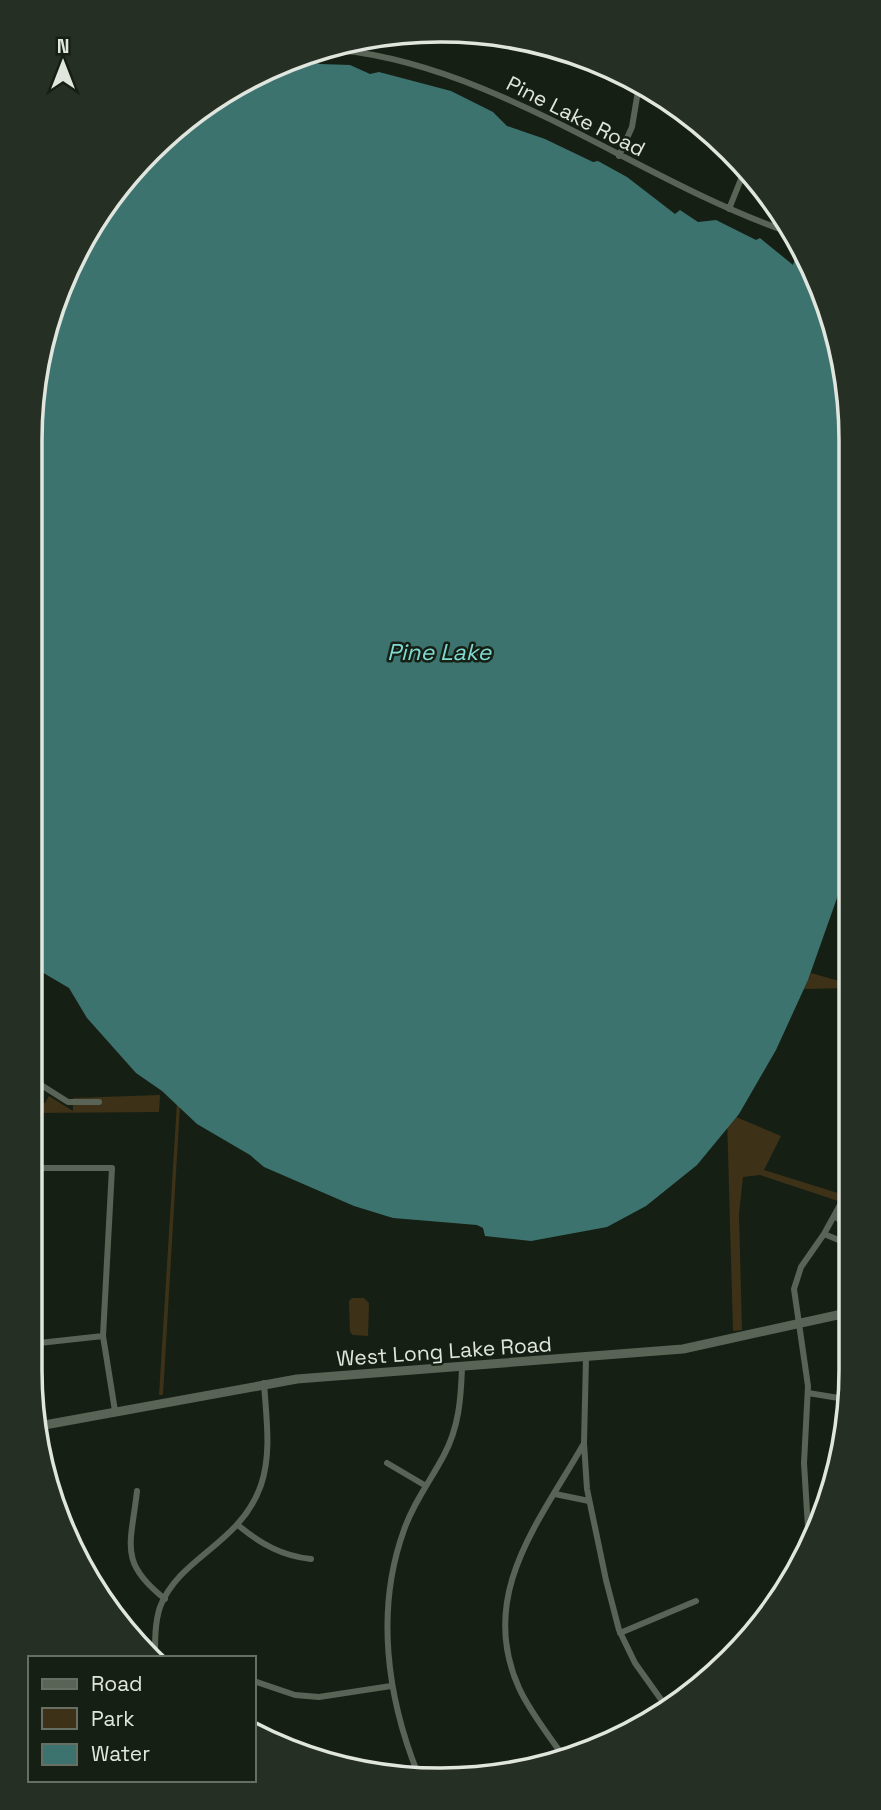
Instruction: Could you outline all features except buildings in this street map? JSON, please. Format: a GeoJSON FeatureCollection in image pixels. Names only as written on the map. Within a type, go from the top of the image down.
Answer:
{"type":"FeatureCollection","features":[{"type":"Feature","properties":{"kind":"main road","name":"West Long Lake Road"},"geometry":{"type":"LineString","coordinates":[[46,1425],[264,1384],[683,1349],[839,1314]]}},
{"type":"Feature","properties":{"kind":"street","name":"Pine Lake Road"},"geometry":{"type":"LineString","coordinates":[[353,52],[401,60],[440,72],[550,120],[729,209],[778,228]]}},
{"type":"Feature","properties":{"kind":"street"},"geometry":{"type":"LineString","coordinates":[[618,156],[634,119],[638,94]]}},
{"type":"Feature","properties":{"kind":"street"},"geometry":{"type":"LineString","coordinates":[[729,209],[741,179]]}},
{"type":"Feature","properties":{"kind":"street"},"geometry":{"type":"LineString","coordinates":[[42,1086],[68,1102],[99,1102]]}},
{"type":"Feature","properties":{"kind":"street"},"geometry":{"type":"LineString","coordinates":[[42,1168],[112,1168],[111,1237],[103,1336],[115,1411]]}},
{"type":"Feature","properties":{"kind":"street"},"geometry":{"type":"LineString","coordinates":[[808,1525],[804,1463],[807,1393],[805,1349],[794,1296],[801,1266],[824,1234],[839,1206]]}},
{"type":"Feature","properties":{"kind":"street"},"geometry":{"type":"LineString","coordinates":[[834,1216],[839,1219]]}},
{"type":"Feature","properties":{"kind":"street"},"geometry":{"type":"LineString","coordinates":[[824,1234],[839,1240]]}},
{"type":"Feature","properties":{"kind":"street"},"geometry":{"type":"LineString","coordinates":[[42,1343],[103,1336]]}},
{"type":"Feature","properties":{"kind":"street"},"geometry":{"type":"LineString","coordinates":[[586,1358],[584,1443],[589,1501],[620,1633],[635,1663],[662,1701]]}},
{"type":"Feature","properties":{"kind":"street"},"geometry":{"type":"LineString","coordinates":[[415,1767],[401,1730],[391,1686],[387,1630],[391,1575],[404,1529],[446,1453],[458,1419],[462,1367]]}},
{"type":"Feature","properties":{"kind":"street"},"geometry":{"type":"LineString","coordinates":[[155,1647],[155,1632],[165,1599],[184,1573],[239,1526],[261,1484],[266,1461],[264,1384]]}},
{"type":"Feature","properties":{"kind":"street"},"geometry":{"type":"LineString","coordinates":[[807,1393],[838,1398]]}},
{"type":"Feature","properties":{"kind":"street"},"geometry":{"type":"LineString","coordinates":[[559,1750],[519,1688],[509,1657],[505,1626],[507,1593],[516,1561],[584,1443]]}},
{"type":"Feature","properties":{"kind":"street"},"geometry":{"type":"LineString","coordinates":[[387,1464],[426,1486]]}},
{"type":"Feature","properties":{"kind":"street"},"geometry":{"type":"LineString","coordinates":[[137,1491],[129,1557],[141,1580],[165,1599]]}},
{"type":"Feature","properties":{"kind":"street"},"geometry":{"type":"LineString","coordinates":[[555,1494],[589,1501]]}},
{"type":"Feature","properties":{"kind":"street"},"geometry":{"type":"LineString","coordinates":[[239,1526],[262,1545],[289,1555],[311,1559]]}},
{"type":"Feature","properties":{"kind":"street"},"geometry":{"type":"LineString","coordinates":[[620,1633],[696,1601]]}},
{"type":"Feature","properties":{"kind":"street"},"geometry":{"type":"LineString","coordinates":[[256,1682],[295,1695],[319,1697],[391,1686]]}},
{"type":"Feature","properties":{"kind":"green space"},"geometry":{"type":"Polygon","coordinates":[[[811,973],[839,981],[839,988],[804,989],[811,973]]]}},
{"type":"Feature","properties":{"kind":"green space"},"geometry":{"type":"Polygon","coordinates":[[[160,1095],[159,1112],[42,1113],[42,1102],[45,1103],[49,1096],[73,1111],[73,1098],[160,1095]]]}},
{"type":"Feature","properties":{"kind":"green space"},"geometry":{"type":"Polygon","coordinates":[[[177,1102],[180,1105],[163,1395],[159,1395],[177,1102]]]}},
{"type":"Feature","properties":{"kind":"green space"},"geometry":{"type":"Polygon","coordinates":[[[727,1116],[736,1117],[781,1136],[764,1170],[839,1193],[838,1201],[760,1175],[743,1177],[739,1214],[742,1330],[733,1331],[727,1116]]]}},
{"type":"Feature","properties":{"kind":"green space"},"geometry":{"type":"Polygon","coordinates":[[[352,1298],[364,1298],[369,1303],[368,1336],[353,1335],[350,1332],[349,1301],[352,1298]]]}},
{"type":"Feature","properties":{"kind":"water","name":"Pine Lake"},"geometry":{"type":"Polygon","coordinates":[[[314,62],[350,65],[370,74],[379,72],[451,91],[493,112],[507,126],[545,139],[593,162],[598,161],[627,177],[675,214],[680,210],[698,222],[716,220],[756,240],[760,238],[793,265],[795,259],[809,288],[825,337],[836,388],[838,414],[839,892],[808,980],[776,1050],[739,1114],[697,1165],[646,1206],[607,1227],[531,1241],[485,1236],[483,1228],[477,1225],[393,1218],[354,1206],[264,1167],[250,1155],[197,1124],[162,1091],[136,1073],[87,1018],[69,988],[42,972],[42,440],[45,388],[63,312],[83,264],[124,198],[159,159],[198,124],[264,83],[314,62]]]}}]}
